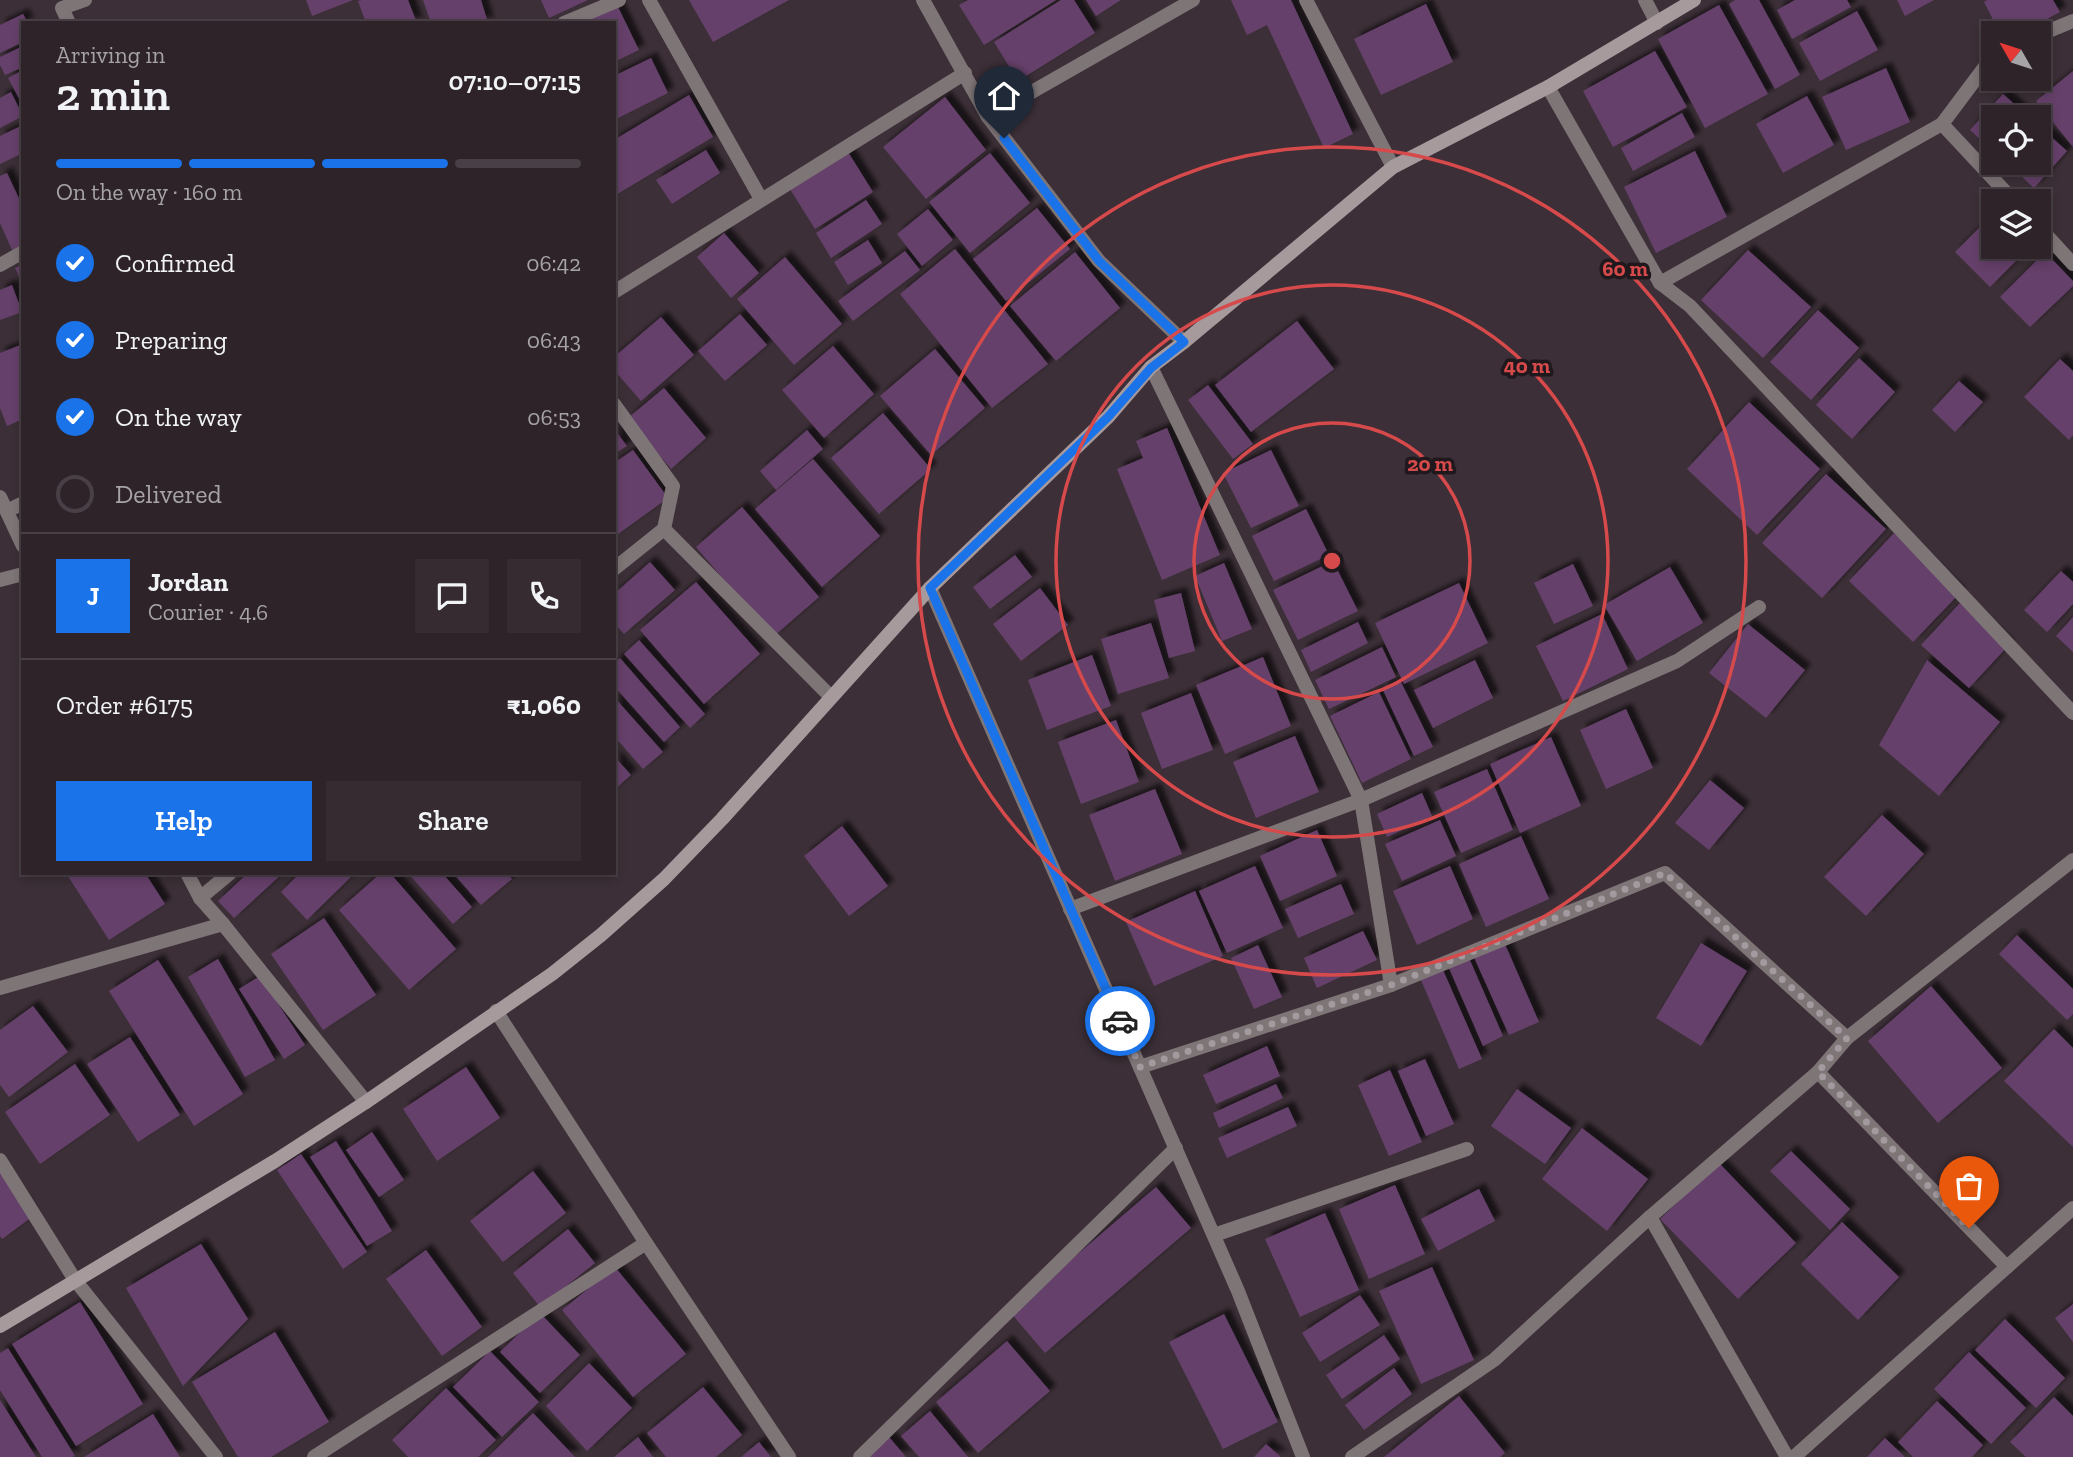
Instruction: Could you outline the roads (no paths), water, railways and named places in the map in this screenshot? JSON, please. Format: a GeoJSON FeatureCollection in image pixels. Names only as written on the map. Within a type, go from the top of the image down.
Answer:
{"type":"FeatureCollection","features":[{"type":"Feature","properties":{"kind":"main road"},"geometry":{"type":"LineString","coordinates":[[0,1326],[275,1161],[552,974],[664,879],[722,819],[930,588],[1108,417],[1151,368],[1393,167],[1548,87],[1693,0]]}},
{"type":"Feature","properties":{"kind":"street"},"geometry":{"type":"LineString","coordinates":[[68,21],[62,8],[85,0]]}},
{"type":"Feature","properties":{"kind":"street"},"geometry":{"type":"LineString","coordinates":[[569,21],[620,0]]}},
{"type":"Feature","properties":{"kind":"street"},"geometry":{"type":"LineString","coordinates":[[649,0],[761,199]]}},
{"type":"Feature","properties":{"kind":"street"},"geometry":{"type":"LineString","coordinates":[[923,0],[988,117],[1099,261],[1184,342]]}},
{"type":"Feature","properties":{"kind":"street"},"geometry":{"type":"LineString","coordinates":[[1306,0],[1393,167]]}},
{"type":"Feature","properties":{"kind":"street"},"geometry":{"type":"LineString","coordinates":[[1645,0],[1657,23]]}},
{"type":"Feature","properties":{"kind":"street"},"geometry":{"type":"LineString","coordinates":[[988,117],[1187,2]]}},
{"type":"Feature","properties":{"kind":"street"},"geometry":{"type":"LineString","coordinates":[[2051,30],[2073,22]]}},
{"type":"Feature","properties":{"kind":"street"},"geometry":{"type":"LineString","coordinates":[[1660,283],[1942,124],[1981,72]]}},
{"type":"Feature","properties":{"kind":"street"},"geometry":{"type":"LineString","coordinates":[[616,291],[965,73]]}},
{"type":"Feature","properties":{"kind":"street"},"geometry":{"type":"LineString","coordinates":[[1548,87],[1660,283],[1690,306],[2073,713]]}},
{"type":"Feature","properties":{"kind":"street"},"geometry":{"type":"LineString","coordinates":[[1942,124],[2003,189]]}},
{"type":"Feature","properties":{"kind":"street"},"geometry":{"type":"LineString","coordinates":[[2051,240],[2073,264]]}},
{"type":"Feature","properties":{"kind":"street"},"geometry":{"type":"LineString","coordinates":[[0,265],[21,253]]}},
{"type":"Feature","properties":{"kind":"street"},"geometry":{"type":"LineString","coordinates":[[1151,368],[1362,800],[1391,985]]}},
{"type":"Feature","properties":{"kind":"street"},"geometry":{"type":"LineString","coordinates":[[616,407],[673,486],[664,529],[616,567]]}},
{"type":"Feature","properties":{"kind":"street"},"geometry":{"type":"LineString","coordinates":[[0,497],[21,542]]}},
{"type":"Feature","properties":{"kind":"street"},"geometry":{"type":"LineString","coordinates":[[6,511],[21,504]]}},
{"type":"Feature","properties":{"kind":"street"},"geometry":{"type":"LineString","coordinates":[[664,529],[831,697]]}},
{"type":"Feature","properties":{"kind":"street"},"geometry":{"type":"LineString","coordinates":[[0,580],[21,575]]}},
{"type":"Feature","properties":{"kind":"street"},"geometry":{"type":"LineString","coordinates":[[930,588],[1214,1235],[1303,1457]]}},
{"type":"Feature","properties":{"kind":"street"},"geometry":{"type":"LineString","coordinates":[[1070,909],[1362,800],[1676,661],[1759,607]]}},
{"type":"Feature","properties":{"kind":"street"},"geometry":{"type":"LineString","coordinates":[[1352,1457],[1493,1360],[1650,1217],[1818,1072],[1847,1038],[2073,860]]}},
{"type":"Feature","properties":{"kind":"street"},"geometry":{"type":"LineString","coordinates":[[1140,1067],[1391,985],[1665,873],[1847,1038]]}},
{"type":"Feature","properties":{"kind":"street"},"geometry":{"type":"LineString","coordinates":[[188,875],[200,898],[366,1102]]}},
{"type":"Feature","properties":{"kind":"street"},"geometry":{"type":"LineString","coordinates":[[200,898],[228,875]]}},
{"type":"Feature","properties":{"kind":"street"},"geometry":{"type":"LineString","coordinates":[[0,988],[223,924]]}},
{"type":"Feature","properties":{"kind":"street"},"geometry":{"type":"LineString","coordinates":[[496,1011],[789,1457]]}},
{"type":"Feature","properties":{"kind":"street"},"geometry":{"type":"LineString","coordinates":[[1818,1072],[2007,1267]]}},
{"type":"Feature","properties":{"kind":"street"},"geometry":{"type":"LineString","coordinates":[[860,1457],[1176,1148]]}},
{"type":"Feature","properties":{"kind":"street"},"geometry":{"type":"LineString","coordinates":[[1214,1235],[1467,1149]]}},
{"type":"Feature","properties":{"kind":"street"},"geometry":{"type":"LineString","coordinates":[[0,1160],[75,1280],[216,1457]]}},
{"type":"Feature","properties":{"kind":"street"},"geometry":{"type":"LineString","coordinates":[[1794,1457],[2073,1208]]}},
{"type":"Feature","properties":{"kind":"street"},"geometry":{"type":"LineString","coordinates":[[1650,1217],[1787,1457]]}},
{"type":"Feature","properties":{"kind":"street"},"geometry":{"type":"LineString","coordinates":[[314,1457],[646,1243]]}}]}
